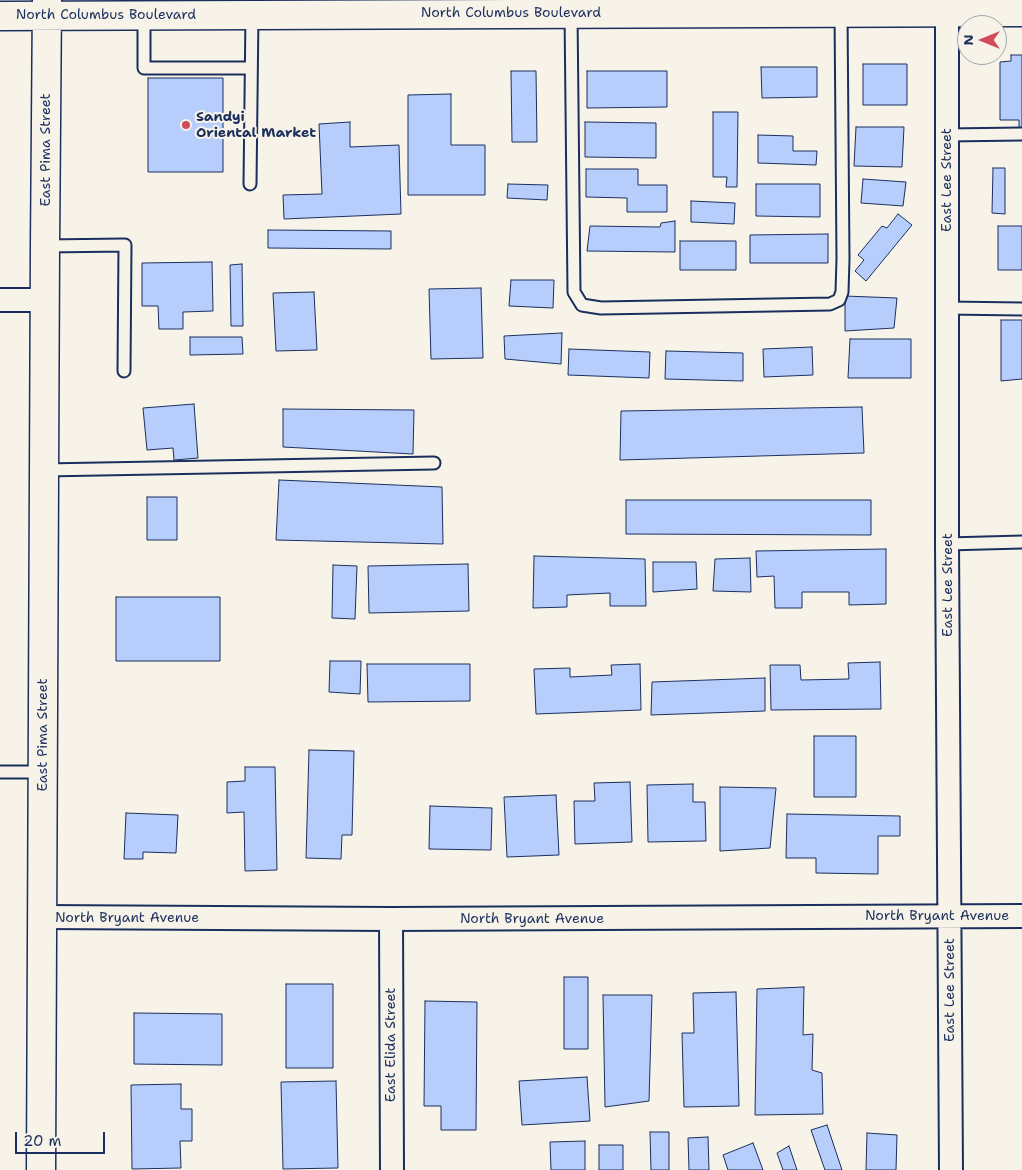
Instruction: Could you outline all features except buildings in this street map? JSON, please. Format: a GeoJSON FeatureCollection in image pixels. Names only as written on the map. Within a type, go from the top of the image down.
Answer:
{"type":"FeatureCollection","features":[{"type":"Feature","properties":{"kind":"street","name":"North Columbus Boulevard"},"geometry":{"type":"LineString","coordinates":[[0,16],[47,8],[144,15],[841,12],[947,6],[1022,12]]}},
{"type":"Feature","properties":{"kind":"street","name":"East Lee Street"},"geometry":{"type":"LineString","coordinates":[[947,6],[951,1170]]}},
{"type":"Feature","properties":{"kind":"street","name":"East Pima Street"},"geometry":{"type":"LineString","coordinates":[[41,1170],[47,8]]}},
{"type":"Feature","properties":{"kind":"street"},"geometry":{"type":"LineString","coordinates":[[0,300],[45,300]]}},
{"type":"Feature","properties":{"kind":"street","name":"North Bryant Avenue"},"geometry":{"type":"LineString","coordinates":[[43,917],[391,919],[1022,916]]}},
{"type":"Feature","properties":{"kind":"street","name":"East Elida Street"},"geometry":{"type":"LineString","coordinates":[[391,919],[392,1170]]}},
{"type":"Feature","properties":{"kind":"lane"},"geometry":{"type":"LineString","coordinates":[[571,13],[574,292],[582,305],[601,308],[830,304],[839,300],[842,292],[843,259],[841,12]]}},
{"type":"Feature","properties":{"kind":"lane"},"geometry":{"type":"LineString","coordinates":[[250,184],[252,14]]}},
{"type":"Feature","properties":{"kind":"lane"},"geometry":{"type":"LineString","coordinates":[[144,15],[144,68],[251,68]]}},
{"type":"Feature","properties":{"kind":"lane"},"geometry":{"type":"LineString","coordinates":[[948,135],[1022,134]]}},
{"type":"Feature","properties":{"kind":"lane"},"geometry":{"type":"LineString","coordinates":[[45,246],[125,244],[124,371]]}},
{"type":"Feature","properties":{"kind":"lane"},"geometry":{"type":"LineString","coordinates":[[948,308],[1022,309]]}},
{"type":"Feature","properties":{"kind":"lane"},"geometry":{"type":"LineString","coordinates":[[44,470],[434,463]]}},
{"type":"Feature","properties":{"kind":"lane"},"geometry":{"type":"LineString","coordinates":[[948,544],[1022,542]]}},
{"type":"Feature","properties":{"kind":"lane"},"geometry":{"type":"LineString","coordinates":[[0,772],[43,772]]}},
{"type":"Feature","properties":{"kind":"place","name":"Sandyi Oriental Market"},"geometry":{"type":"Point","coordinates":[186,125]}}]}
